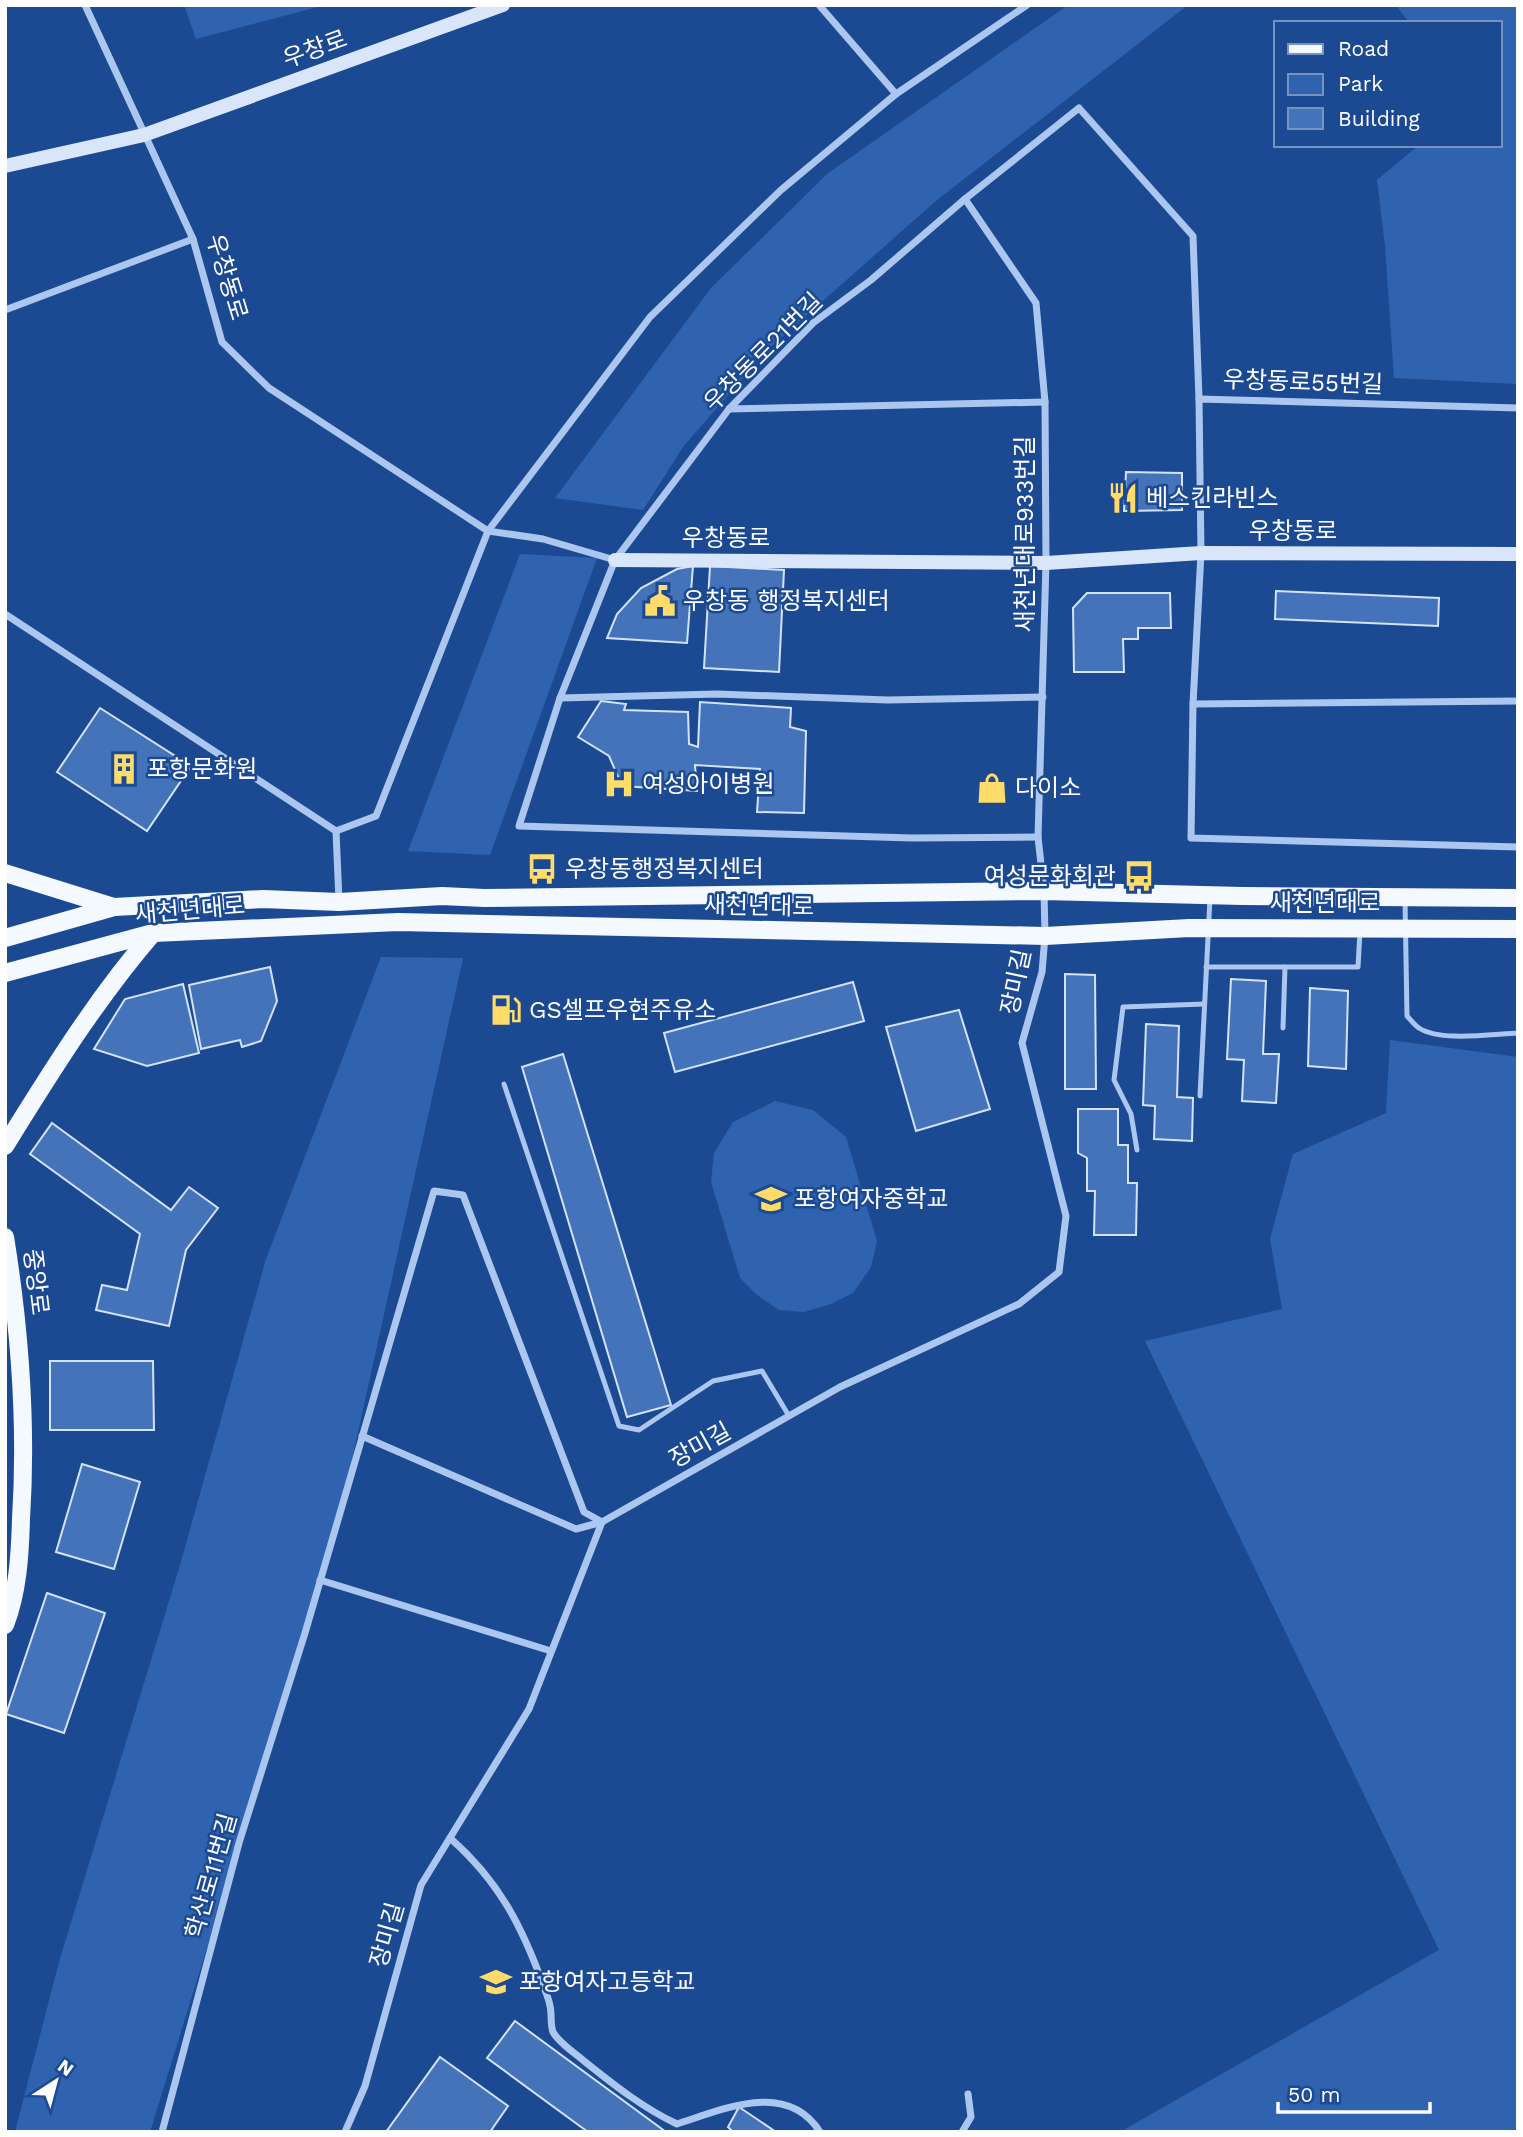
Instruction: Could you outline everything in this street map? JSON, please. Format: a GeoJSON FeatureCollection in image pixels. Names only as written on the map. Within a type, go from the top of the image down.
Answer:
{"type":"FeatureCollection","features":[{"type":"Feature","properties":{"kind":"main road","name":"우창로"},"geometry":{"type":"LineString","coordinates":[[5,166],[144,135],[503,5]]}},
{"type":"Feature","properties":{"kind":"main road","name":"우창동로"},"geometry":{"type":"LineString","coordinates":[[615,560],[1046,564],[1201,553],[1518,554]]}},
{"type":"Feature","properties":{"kind":"main road"},"geometry":{"type":"LineString","coordinates":[[5,873],[114,907]]}},
{"type":"Feature","properties":{"kind":"main road","name":"새천년대로"},"geometry":{"type":"LineString","coordinates":[[5,938],[114,907],[263,899],[339,902],[442,896],[484,898],[1044,891],[1518,898]]}},
{"type":"Feature","properties":{"kind":"main road","name":"새천년대로"},"geometry":{"type":"LineString","coordinates":[[5,973],[153,933],[398,922],[1045,936],[1209,928],[1518,929]]}},
{"type":"Feature","properties":{"kind":"main road"},"geometry":{"type":"LineString","coordinates":[[5,1146],[60,1057],[125,965],[153,933]]}},
{"type":"Feature","properties":{"kind":"main road","name":"중앙로"},"geometry":{"type":"LineString","coordinates":[[5,1237],[14,1291],[22,1391],[24,1478],[15,1588],[5,1625]]}},
{"type":"Feature","properties":{"kind":"street","name":"우창동로"},"geometry":{"type":"LineString","coordinates":[[85,5],[193,239],[222,342],[269,388],[488,531],[543,538],[615,560]]}},
{"type":"Feature","properties":{"kind":"street"},"geometry":{"type":"LineString","coordinates":[[818,5],[896,94]]}},
{"type":"Feature","properties":{"kind":"street"},"geometry":{"type":"LineString","coordinates":[[336,831],[376,816],[488,531],[650,317],[781,190],[896,94],[1027,5]]}},
{"type":"Feature","properties":{"kind":"street","name":"우창동로21번길"},"geometry":{"type":"LineString","coordinates":[[1038,837],[912,838],[519,826],[560,698],[615,560],[729,409],[813,323],[871,280],[965,199],[1079,108],[1193,236],[1199,399]]}},
{"type":"Feature","properties":{"kind":"street","name":"새천년대로933번길"},"geometry":{"type":"LineString","coordinates":[[965,199],[1036,303],[1045,402],[1046,564],[1038,837],[1044,891]]}},
{"type":"Feature","properties":{"kind":"street"},"geometry":{"type":"LineString","coordinates":[[5,310],[193,239]]}},
{"type":"Feature","properties":{"kind":"street","name":"우창동로55번길"},"geometry":{"type":"LineString","coordinates":[[1518,408],[1199,399],[1201,553],[1191,838],[1518,847]]}},
{"type":"Feature","properties":{"kind":"street"},"geometry":{"type":"LineString","coordinates":[[729,409],[1045,402]]}},
{"type":"Feature","properties":{"kind":"street"},"geometry":{"type":"LineString","coordinates":[[5,614],[336,831]]}},
{"type":"Feature","properties":{"kind":"street"},"geometry":{"type":"LineString","coordinates":[[560,698],[717,694],[888,700],[1043,697]]}},
{"type":"Feature","properties":{"kind":"street"},"geometry":{"type":"LineString","coordinates":[[1194,704],[1518,701]]}},
{"type":"Feature","properties":{"kind":"street"},"geometry":{"type":"LineString","coordinates":[[336,831],[339,902]]}},
{"type":"Feature","properties":{"kind":"street","name":"장미길"},"geometry":{"type":"LineString","coordinates":[[345,2132],[365,2086],[421,1885],[529,1709],[601,1522],[840,1387],[1019,1304],[1059,1272],[1066,1216],[1022,1043],[1042,972],[1045,936],[1044,891]]}},
{"type":"Feature","properties":{"kind":"street","name":"학산로11번길"},"geometry":{"type":"LineString","coordinates":[[162,2132],[240,1843],[305,1633],[434,1191],[463,1195],[584,1512],[601,1522]]}},
{"type":"Feature","properties":{"kind":"street"},"geometry":{"type":"LineString","coordinates":[[362,1436],[576,1529],[601,1522]]}},
{"type":"Feature","properties":{"kind":"street"},"geometry":{"type":"LineString","coordinates":[[320,1580],[551,1651]]}},
{"type":"Feature","properties":{"kind":"street"},"geometry":{"type":"LineString","coordinates":[[450,1838],[474,1859],[493,1882],[518,1926],[537,1966],[550,2005],[553,2031],[601,2075],[632,2099],[677,2124],[759,2100],[786,2105],[806,2114],[820,2132]]}},
{"type":"Feature","properties":{"kind":"street"},"geometry":{"type":"LineString","coordinates":[[962,2132],[971,2117],[968,2094]]}},
{"type":"Feature","properties":{"kind":"lane"},"geometry":{"type":"LineString","coordinates":[[1200,1096],[1210,895]]}},
{"type":"Feature","properties":{"kind":"lane"},"geometry":{"type":"LineString","coordinates":[[1405,897],[1407,1016],[1416,1027],[1443,1035],[1518,1033]]}},
{"type":"Feature","properties":{"kind":"lane"},"geometry":{"type":"LineString","coordinates":[[1206,967],[1358,967],[1360,928]]}},
{"type":"Feature","properties":{"kind":"lane"},"geometry":{"type":"LineString","coordinates":[[1283,1028],[1285,967]]}},
{"type":"Feature","properties":{"kind":"lane"},"geometry":{"type":"LineString","coordinates":[[1137,1150],[1131,1114],[1114,1080],[1123,1007],[1205,1004]]}},
{"type":"Feature","properties":{"kind":"lane"},"geometry":{"type":"LineString","coordinates":[[504,1084],[619,1426],[639,1430],[713,1381],[762,1371],[789,1416]]}},
{"type":"Feature","properties":{"kind":"green space"},"geometry":{"type":"Polygon","coordinates":[[[184,5],[325,5],[196,39],[184,5]]]}},
{"type":"Feature","properties":{"kind":"green space"},"geometry":{"type":"Polygon","coordinates":[[[1068,5],[1188,5],[937,200],[765,352],[683,447],[643,510],[555,498],[711,288],[827,174],[1068,5]]]}},
{"type":"Feature","properties":{"kind":"green space"},"geometry":{"type":"Polygon","coordinates":[[[1396,5],[1518,5],[1518,384],[1394,378],[1385,246],[1377,180],[1417,147],[1502,147],[1502,21],[1408,21],[1396,5]]]}},
{"type":"Feature","properties":{"kind":"green space"},"geometry":{"type":"Polygon","coordinates":[[[520,554],[597,558],[490,855],[408,851],[520,554]]]}},
{"type":"Feature","properties":{"kind":"green space"},"geometry":{"type":"Polygon","coordinates":[[[381,957],[463,958],[337,1527],[150,2132],[15,2132],[59,1962],[180,1565],[266,1259],[381,957]]]}},
{"type":"Feature","properties":{"kind":"green space"},"geometry":{"type":"Polygon","coordinates":[[[1390,1040],[1518,1057],[1518,2132],[1120,2132],[1439,1950],[1145,1341],[1282,1309],[1270,1239],[1293,1154],[1386,1113],[1390,1040]]]}},
{"type":"Feature","properties":{"kind":"green space"},"geometry":{"type":"Polygon","coordinates":[[[775,1101],[813,1110],[846,1137],[877,1241],[871,1267],[853,1293],[831,1304],[804,1312],[779,1310],[757,1295],[740,1278],[711,1182],[714,1153],[733,1122],[775,1101]]]}},
{"type":"Feature","properties":{"kind":"building"},"geometry":{"type":"Polygon","coordinates":[[[1126,472],[1182,473],[1182,510],[1124,511],[1126,472]]]}},
{"type":"Feature","properties":{"kind":"building","name":"우창동 행정복지센터"},"geometry":{"type":"Polygon","coordinates":[[[693,566],[687,643],[607,638],[617,614],[641,588],[677,569],[693,566]]]}},
{"type":"Feature","properties":{"kind":"building"},"geometry":{"type":"Polygon","coordinates":[[[710,566],[784,570],[779,672],[704,668],[710,566]]]}},
{"type":"Feature","properties":{"kind":"building"},"geometry":{"type":"Polygon","coordinates":[[[1276,591],[1439,598],[1438,626],[1275,619],[1276,591]]]}},
{"type":"Feature","properties":{"kind":"building"},"geometry":{"type":"Polygon","coordinates":[[[1087,593],[1170,593],[1171,628],[1138,628],[1138,639],[1123,639],[1124,672],[1074,672],[1073,608],[1087,593]]]}},
{"type":"Feature","properties":{"kind":"building","name":"여성아이병원"},"geometry":{"type":"Polygon","coordinates":[[[601,701],[626,704],[624,710],[688,712],[689,744],[698,747],[700,702],[791,708],[790,727],[806,731],[804,813],[757,812],[760,769],[695,765],[697,791],[622,786],[609,756],[578,737],[601,701]]]}},
{"type":"Feature","properties":{"kind":"building","name":"포항문화원"},"geometry":{"type":"Polygon","coordinates":[[[100,708],[191,766],[147,831],[57,772],[100,708]]]}},
{"type":"Feature","properties":{"kind":"building"},"geometry":{"type":"Polygon","coordinates":[[[270,967],[277,1001],[261,1041],[242,1047],[240,1040],[201,1049],[189,985],[270,967]]]}},
{"type":"Feature","properties":{"kind":"building"},"geometry":{"type":"Polygon","coordinates":[[[1065,974],[1095,975],[1096,1089],[1065,1089],[1065,974]]]}},
{"type":"Feature","properties":{"kind":"building"},"geometry":{"type":"Polygon","coordinates":[[[1231,979],[1266,981],[1263,1054],[1279,1054],[1276,1103],[1242,1101],[1244,1060],[1227,1059],[1231,979]]]}},
{"type":"Feature","properties":{"kind":"building"},"geometry":{"type":"Polygon","coordinates":[[[853,982],[864,1021],[675,1072],[664,1033],[853,982]]]}},
{"type":"Feature","properties":{"kind":"building"},"geometry":{"type":"Polygon","coordinates":[[[183,984],[199,1053],[147,1066],[94,1049],[125,999],[183,984]]]}},
{"type":"Feature","properties":{"kind":"building"},"geometry":{"type":"Polygon","coordinates":[[[1310,988],[1348,991],[1346,1069],[1308,1066],[1310,988]]]}},
{"type":"Feature","properties":{"kind":"building"},"geometry":{"type":"Polygon","coordinates":[[[959,1010],[990,1109],[916,1131],[886,1027],[959,1010]]]}},
{"type":"Feature","properties":{"kind":"building"},"geometry":{"type":"Polygon","coordinates":[[[1146,1024],[1179,1026],[1177,1097],[1193,1098],[1192,1141],[1154,1139],[1155,1106],[1143,1105],[1146,1024]]]}},
{"type":"Feature","properties":{"kind":"building"},"geometry":{"type":"Polygon","coordinates":[[[563,1054],[671,1405],[627,1417],[522,1067],[563,1054]]]}},
{"type":"Feature","properties":{"kind":"building"},"geometry":{"type":"Polygon","coordinates":[[[1078,1109],[1118,1109],[1118,1145],[1128,1145],[1128,1183],[1137,1183],[1136,1235],[1094,1235],[1095,1191],[1087,1191],[1087,1158],[1078,1153],[1078,1109]]]}},
{"type":"Feature","properties":{"kind":"building"},"geometry":{"type":"Polygon","coordinates":[[[52,1123],[171,1210],[189,1187],[218,1208],[186,1250],[169,1326],[96,1310],[102,1285],[127,1290],[140,1234],[30,1154],[52,1123]]]}},
{"type":"Feature","properties":{"kind":"building"},"geometry":{"type":"Polygon","coordinates":[[[50,1361],[153,1361],[154,1430],[50,1430],[50,1361]]]}},
{"type":"Feature","properties":{"kind":"building"},"geometry":{"type":"Polygon","coordinates":[[[82,1464],[140,1482],[114,1569],[56,1552],[82,1464]]]}},
{"type":"Feature","properties":{"kind":"building"},"geometry":{"type":"Polygon","coordinates":[[[47,1593],[105,1613],[64,1733],[6,1714],[47,1593]]]}},
{"type":"Feature","properties":{"kind":"building"},"geometry":{"type":"Polygon","coordinates":[[[515,2021],[666,2132],[588,2132],[487,2058],[515,2021]]]}},
{"type":"Feature","properties":{"kind":"building"},"geometry":{"type":"Polygon","coordinates":[[[440,2057],[508,2106],[490,2132],[386,2132],[440,2057]]]}},
{"type":"Feature","properties":{"kind":"building"},"geometry":{"type":"Polygon","coordinates":[[[739,2107],[776,2132],[733,2132],[728,2127],[739,2107]]]}},
{"type":"Feature","properties":{"kind":"place","name":"베스킨라빈스"},"geometry":{"type":"Point","coordinates":[1123,498]}},
{"type":"Feature","properties":{"kind":"place","name":"우창동 행정복지센터"},"geometry":{"type":"Point","coordinates":[660,601]}},
{"type":"Feature","properties":{"kind":"place","name":"포항문화원"},"geometry":{"type":"Point","coordinates":[124,769]}},
{"type":"Feature","properties":{"kind":"place","name":"여성아이병원"},"geometry":{"type":"Point","coordinates":[619,784]}},
{"type":"Feature","properties":{"kind":"place","name":"다이소"},"geometry":{"type":"Point","coordinates":[992,788]}},
{"type":"Feature","properties":{"kind":"place","name":"우창동행정복지센터"},"geometry":{"type":"Point","coordinates":[542,869]}},
{"type":"Feature","properties":{"kind":"place","name":"여성문화회관"},"geometry":{"type":"Point","coordinates":[1139,876]}},
{"type":"Feature","properties":{"kind":"place","name":"GS셀프우현주유소"},"geometry":{"type":"Point","coordinates":[506,1010]}},
{"type":"Feature","properties":{"kind":"place","name":"포항여자중학교"},"geometry":{"type":"Point","coordinates":[771,1199]}},
{"type":"Feature","properties":{"kind":"place","name":"포항여자고등학교"},"geometry":{"type":"Point","coordinates":[496,1982]}}]}
